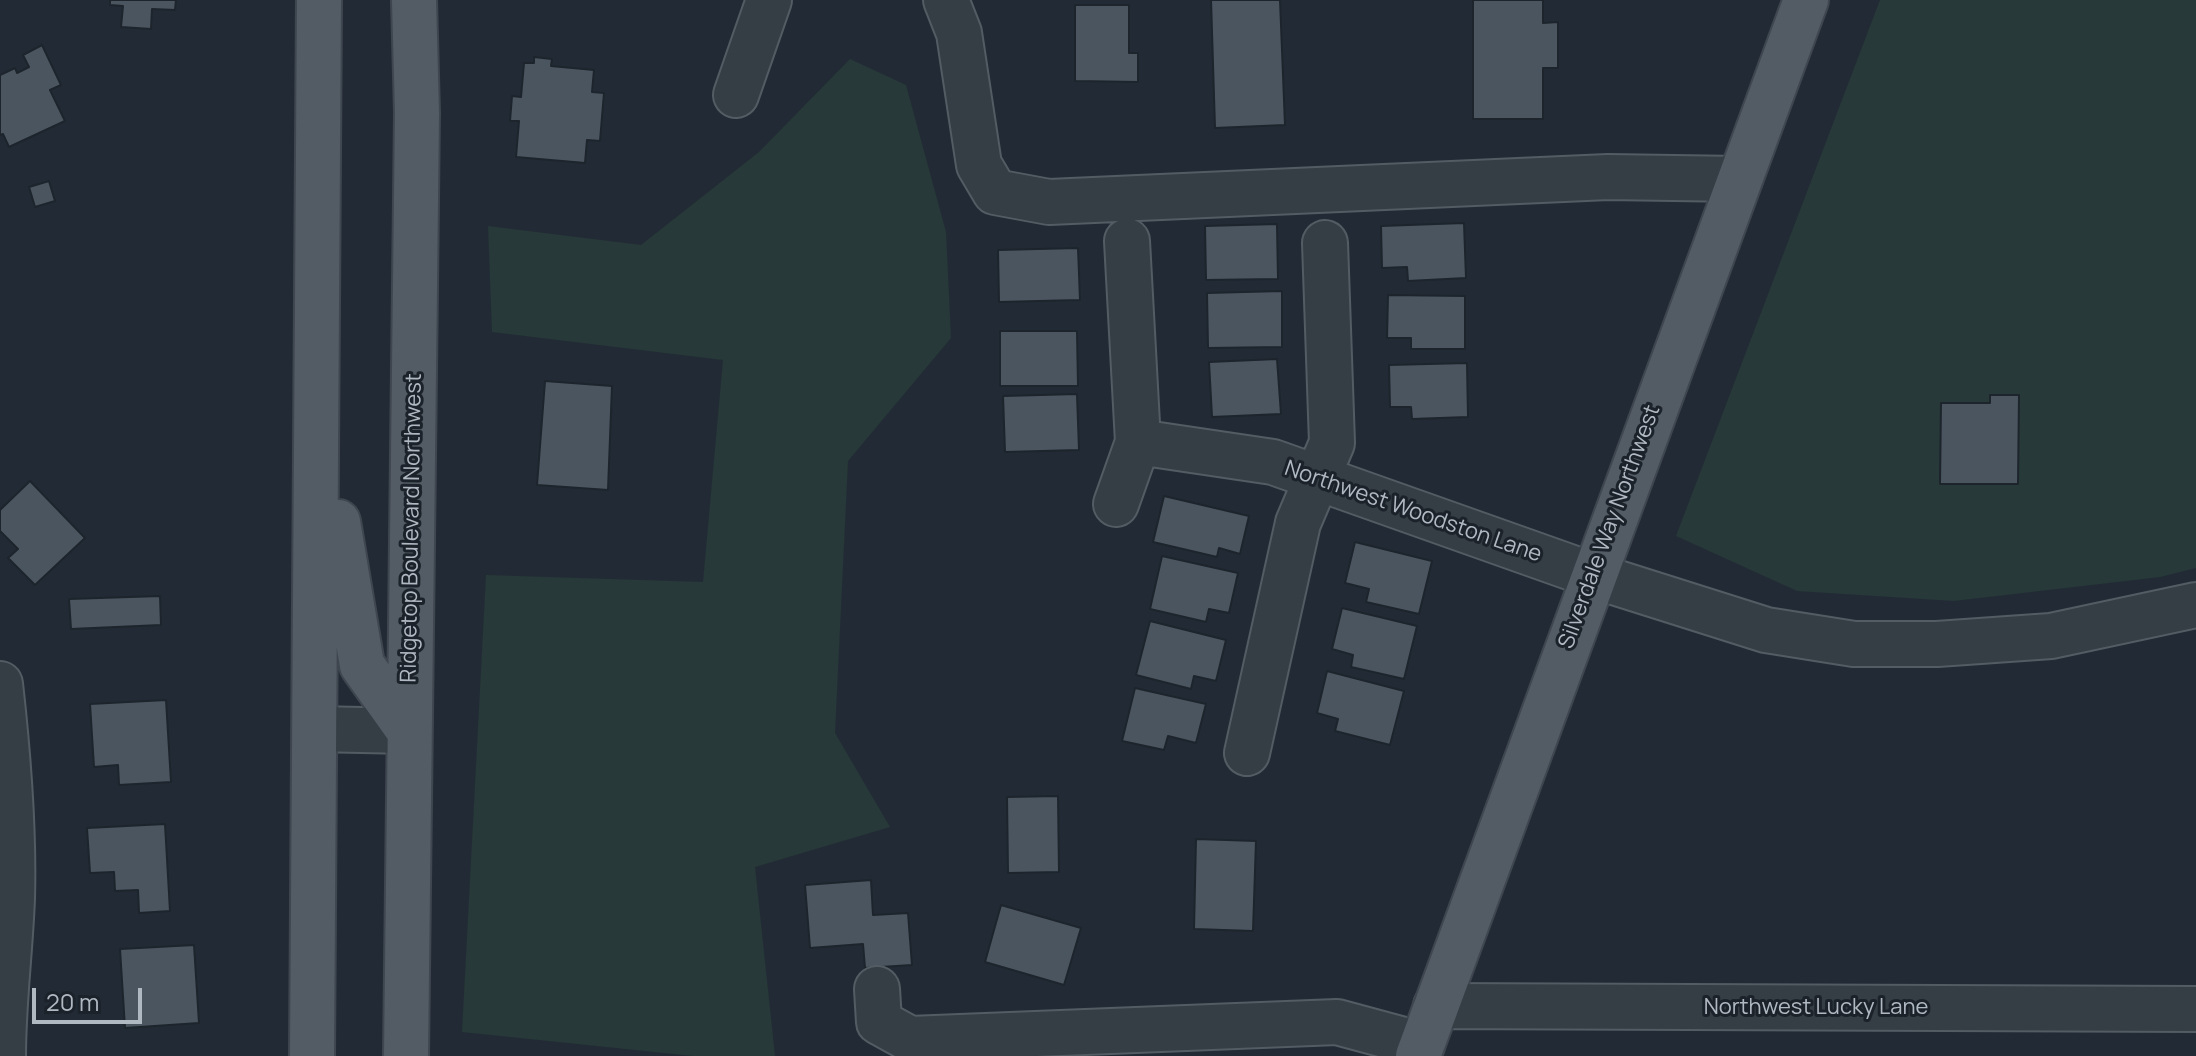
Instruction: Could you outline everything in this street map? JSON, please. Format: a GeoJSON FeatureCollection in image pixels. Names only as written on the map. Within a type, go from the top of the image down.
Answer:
{"type":"FeatureCollection","features":[{"type":"Feature","properties":{"kind":"main road"},"geometry":{"type":"LineString","coordinates":[[312,1056],[319,0]]}},
{"type":"Feature","properties":{"kind":"main road","name":"Ridgetop Boulevard Northwest"},"geometry":{"type":"LineString","coordinates":[[406,1056],[417,113],[414,0]]}},
{"type":"Feature","properties":{"kind":"main road","name":"Silverdale Way Northwest"},"geometry":{"type":"LineString","coordinates":[[1425,1036],[1806,0]]}},
{"type":"Feature","properties":{"kind":"main road"},"geometry":{"type":"LineString","coordinates":[[318,385],[362,665],[409,731]]}},
{"type":"Feature","properties":{"kind":"street"},"geometry":{"type":"LineString","coordinates":[[736,95],[769,0]]}},
{"type":"Feature","properties":{"kind":"street"},"geometry":{"type":"LineString","coordinates":[[946,0],[959,33],[979,165],[995,192],[1049,202],[1608,177],[1740,179]]}},
{"type":"Feature","properties":{"kind":"street"},"geometry":{"type":"LineString","coordinates":[[1116,504],[1138,442],[1127,241]]}},
{"type":"Feature","properties":{"kind":"street"},"geometry":{"type":"LineString","coordinates":[[1247,753],[1298,523],[1332,443],[1325,243]]}},
{"type":"Feature","properties":{"kind":"street","name":"Northwest Woodston Lane"},"geometry":{"type":"LineString","coordinates":[[1138,442],[1273,462],[1592,575],[1766,630],[1854,644],[1937,644],[2051,636],[2196,605]]}},
{"type":"Feature","properties":{"kind":"street"},"geometry":{"type":"LineString","coordinates":[[0,684],[11,773],[12,899],[3,1000],[2,1054]]}},
{"type":"Feature","properties":{"kind":"street"},"geometry":{"type":"LineString","coordinates":[[315,729],[409,731]]}},
{"type":"Feature","properties":{"kind":"street","name":"Northwest Lucky Lane"},"geometry":{"type":"LineString","coordinates":[[877,989],[879,1022],[910,1039],[1337,1022],[1425,1036],[2196,1009]]}},
{"type":"Feature","properties":{"kind":"shaded area"},"geometry":{"type":"Polygon","coordinates":[[[1880,0],[2196,0],[2196,568],[2160,577],[1954,601],[1797,591],[1676,536],[1880,0]]]}},
{"type":"Feature","properties":{"kind":"shaded area"},"geometry":{"type":"Polygon","coordinates":[[[850,59],[906,85],[946,232],[951,338],[848,461],[835,733],[890,827],[755,867],[775,1056],[693,1056],[462,1032],[486,575],[703,582],[723,360],[492,332],[488,226],[641,245],[759,152],[850,59]]]}},
{"type":"Feature","properties":{"kind":"building"},"geometry":{"type":"Polygon","coordinates":[[[110,0],[176,0],[175,10],[152,9],[151,29],[121,27],[123,6],[110,5],[110,0]]]}},
{"type":"Feature","properties":{"kind":"building"},"geometry":{"type":"Polygon","coordinates":[[[1211,0],[1280,0],[1285,125],[1215,128],[1211,0]]]}},
{"type":"Feature","properties":{"kind":"building"},"geometry":{"type":"Polygon","coordinates":[[[1473,0],[1543,0],[1543,23],[1558,22],[1558,68],[1543,68],[1543,119],[1473,119],[1473,0]]]}},
{"type":"Feature","properties":{"kind":"building"},"geometry":{"type":"Polygon","coordinates":[[[1075,5],[1129,5],[1129,53],[1138,53],[1138,82],[1075,81],[1075,5]]]}},
{"type":"Feature","properties":{"kind":"building"},"geometry":{"type":"Polygon","coordinates":[[[42,45],[61,85],[50,90],[65,121],[9,147],[3,134],[0,135],[0,75],[15,68],[17,73],[29,67],[23,55],[42,45]]]}},
{"type":"Feature","properties":{"kind":"building"},"geometry":{"type":"Polygon","coordinates":[[[534,57],[552,59],[551,66],[594,70],[592,92],[604,93],[600,141],[587,140],[585,163],[516,157],[519,121],[510,121],[512,96],[521,97],[524,63],[534,63],[534,57]]]}},
{"type":"Feature","properties":{"kind":"building"},"geometry":{"type":"Polygon","coordinates":[[[49,181],[55,201],[35,207],[29,187],[49,181]]]}},
{"type":"Feature","properties":{"kind":"building"},"geometry":{"type":"Polygon","coordinates":[[[1464,223],[1466,278],[1408,281],[1407,267],[1382,268],[1381,226],[1464,223]]]}},
{"type":"Feature","properties":{"kind":"building"},"geometry":{"type":"Polygon","coordinates":[[[1277,224],[1278,279],[1206,280],[1205,226],[1277,224]]]}},
{"type":"Feature","properties":{"kind":"building"},"geometry":{"type":"Polygon","coordinates":[[[1078,248],[1080,300],[999,302],[998,250],[1078,248]]]}},
{"type":"Feature","properties":{"kind":"building"},"geometry":{"type":"Polygon","coordinates":[[[1282,291],[1282,347],[1208,348],[1207,293],[1282,291]]]}},
{"type":"Feature","properties":{"kind":"building"},"geometry":{"type":"Polygon","coordinates":[[[1388,295],[1465,296],[1465,349],[1411,349],[1411,338],[1387,338],[1388,295]]]}},
{"type":"Feature","properties":{"kind":"building"},"geometry":{"type":"Polygon","coordinates":[[[1000,331],[1077,331],[1078,386],[1000,386],[1000,331]]]}},
{"type":"Feature","properties":{"kind":"building"},"geometry":{"type":"Polygon","coordinates":[[[1277,359],[1281,414],[1212,417],[1209,362],[1277,359]]]}},
{"type":"Feature","properties":{"kind":"building"},"geometry":{"type":"Polygon","coordinates":[[[1467,363],[1468,417],[1412,419],[1411,407],[1390,407],[1389,365],[1467,363]]]}},
{"type":"Feature","properties":{"kind":"building"},"geometry":{"type":"Polygon","coordinates":[[[545,381],[612,386],[608,490],[537,485],[545,381]]]}},
{"type":"Feature","properties":{"kind":"building"},"geometry":{"type":"Polygon","coordinates":[[[1077,394],[1079,450],[1005,452],[1003,396],[1077,394]]]}},
{"type":"Feature","properties":{"kind":"building"},"geometry":{"type":"Polygon","coordinates":[[[1990,395],[2019,395],[2018,484],[1940,484],[1941,403],[1990,403],[1990,395]]]}},
{"type":"Feature","properties":{"kind":"building"},"geometry":{"type":"Polygon","coordinates":[[[30,481],[85,538],[35,585],[8,558],[18,549],[0,531],[0,510],[30,481]]]}},
{"type":"Feature","properties":{"kind":"building"},"geometry":{"type":"Polygon","coordinates":[[[1164,496],[1249,516],[1240,554],[1219,548],[1217,557],[1153,542],[1164,496]]]}},
{"type":"Feature","properties":{"kind":"building"},"geometry":{"type":"Polygon","coordinates":[[[1355,542],[1432,561],[1419,614],[1366,602],[1369,589],[1345,583],[1355,542]]]}},
{"type":"Feature","properties":{"kind":"building"},"geometry":{"type":"Polygon","coordinates":[[[1162,556],[1238,573],[1229,613],[1209,609],[1206,622],[1150,609],[1162,556]]]}},
{"type":"Feature","properties":{"kind":"building"},"geometry":{"type":"Polygon","coordinates":[[[160,596],[161,625],[71,629],[69,599],[160,596]]]}},
{"type":"Feature","properties":{"kind":"building"},"geometry":{"type":"Polygon","coordinates":[[[1342,608],[1417,626],[1404,679],[1351,667],[1353,655],[1332,649],[1342,608]]]}},
{"type":"Feature","properties":{"kind":"building"},"geometry":{"type":"Polygon","coordinates":[[[1150,621],[1226,640],[1216,681],[1194,676],[1191,689],[1136,675],[1150,621]]]}},
{"type":"Feature","properties":{"kind":"building"},"geometry":{"type":"Polygon","coordinates":[[[1327,671],[1404,691],[1390,745],[1335,731],[1338,719],[1317,713],[1327,671]]]}},
{"type":"Feature","properties":{"kind":"building"},"geometry":{"type":"Polygon","coordinates":[[[1135,688],[1206,704],[1196,743],[1168,736],[1164,750],[1122,741],[1135,688]]]}},
{"type":"Feature","properties":{"kind":"building"},"geometry":{"type":"Polygon","coordinates":[[[166,700],[171,782],[119,785],[118,765],[94,767],[90,704],[166,700]]]}},
{"type":"Feature","properties":{"kind":"building"},"geometry":{"type":"Polygon","coordinates":[[[1058,796],[1059,872],[1008,873],[1007,797],[1058,796]]]}},
{"type":"Feature","properties":{"kind":"building"},"geometry":{"type":"Polygon","coordinates":[[[165,824],[170,911],[139,913],[138,890],[115,891],[114,872],[90,873],[87,828],[165,824]]]}},
{"type":"Feature","properties":{"kind":"building"},"geometry":{"type":"Polygon","coordinates":[[[1196,839],[1256,841],[1253,931],[1194,929],[1196,839]]]}},
{"type":"Feature","properties":{"kind":"building"},"geometry":{"type":"Polygon","coordinates":[[[871,880],[873,915],[908,913],[912,965],[865,968],[863,944],[810,948],[805,885],[871,880]]]}},
{"type":"Feature","properties":{"kind":"building"},"geometry":{"type":"Polygon","coordinates":[[[1001,905],[1081,928],[1064,985],[985,962],[1001,905]]]}},
{"type":"Feature","properties":{"kind":"building"},"geometry":{"type":"Polygon","coordinates":[[[194,945],[199,1023],[125,1028],[120,949],[194,945]]]}}]}
